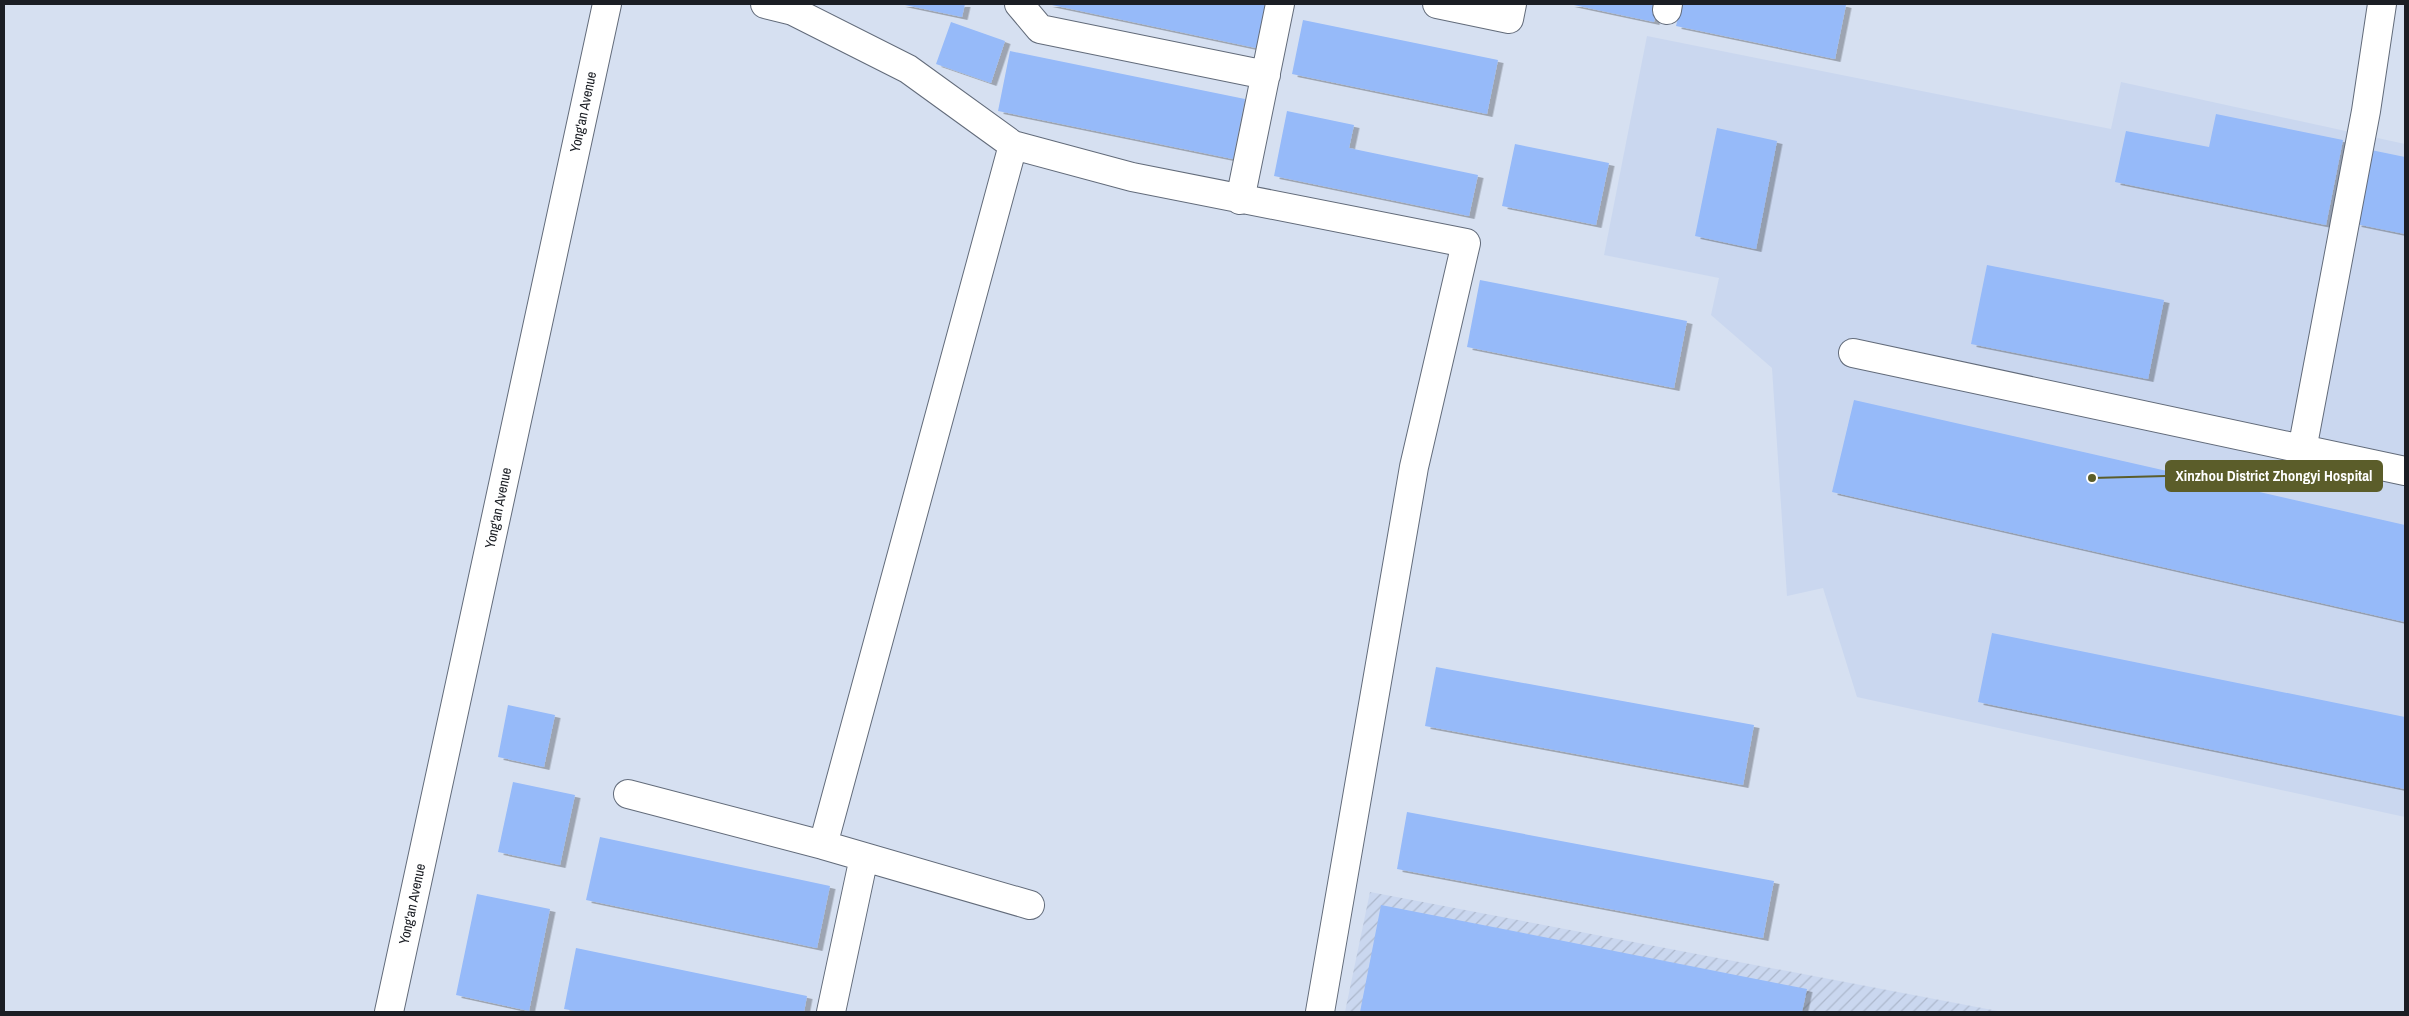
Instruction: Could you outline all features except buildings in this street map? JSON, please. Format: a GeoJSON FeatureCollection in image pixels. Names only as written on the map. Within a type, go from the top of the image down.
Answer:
{"type":"FeatureCollection","features":[{"type":"Feature","properties":{"kind":"street","name":"Yong'an Avenue"},"geometry":{"type":"LineString","coordinates":[[389,1012],[607,4]]}},
{"type":"Feature","properties":{"kind":"street"},"geometry":{"type":"LineString","coordinates":[[765,4],[793,11],[908,69],[1013,145],[1132,177],[1240,200],[1466,243],[1414,467],[1320,1012]]}},
{"type":"Feature","properties":{"kind":"street"},"geometry":{"type":"LineString","coordinates":[[1019,4],[1040,29],[1266,75]]}},
{"type":"Feature","properties":{"kind":"street"},"geometry":{"type":"LineString","coordinates":[[1240,200],[1280,4]]}},
{"type":"Feature","properties":{"kind":"street"},"geometry":{"type":"LineString","coordinates":[[1437,4],[1509,19],[1512,4]]}},
{"type":"Feature","properties":{"kind":"street"},"geometry":{"type":"LineString","coordinates":[[2302,450],[2366,111],[2382,4]]}},
{"type":"Feature","properties":{"kind":"street"},"geometry":{"type":"LineString","coordinates":[[823,845],[1013,145]]}},
{"type":"Feature","properties":{"kind":"street"},"geometry":{"type":"LineString","coordinates":[[1853,353],[2405,471]]}},
{"type":"Feature","properties":{"kind":"street"},"geometry":{"type":"LineString","coordinates":[[628,794],[823,845],[1030,905]]}},
{"type":"Feature","properties":{"kind":"street"},"geometry":{"type":"LineString","coordinates":[[831,1012],[864,857]]}},
{"type":"Feature","properties":{"kind":"shaded area"},"geometry":{"type":"Polygon","coordinates":[[[1647,36],[2111,129],[2121,82],[2405,144],[2405,817],[1857,697],[1823,588],[1787,596],[1772,368],[1711,315],[1719,278],[1604,255],[1647,36]]]}},
{"type":"Feature","properties":{"kind":"shaded area"},"geometry":{"type":"Polygon","coordinates":[[[1370,892],[2003,1012],[1345,1012],[1370,892]]]}},
{"type":"Feature","properties":{"kind":"place","name":"Xinzhou District Zhongyi Hospital"},"geometry":{"type":"Point","coordinates":[2092,478]}}]}
